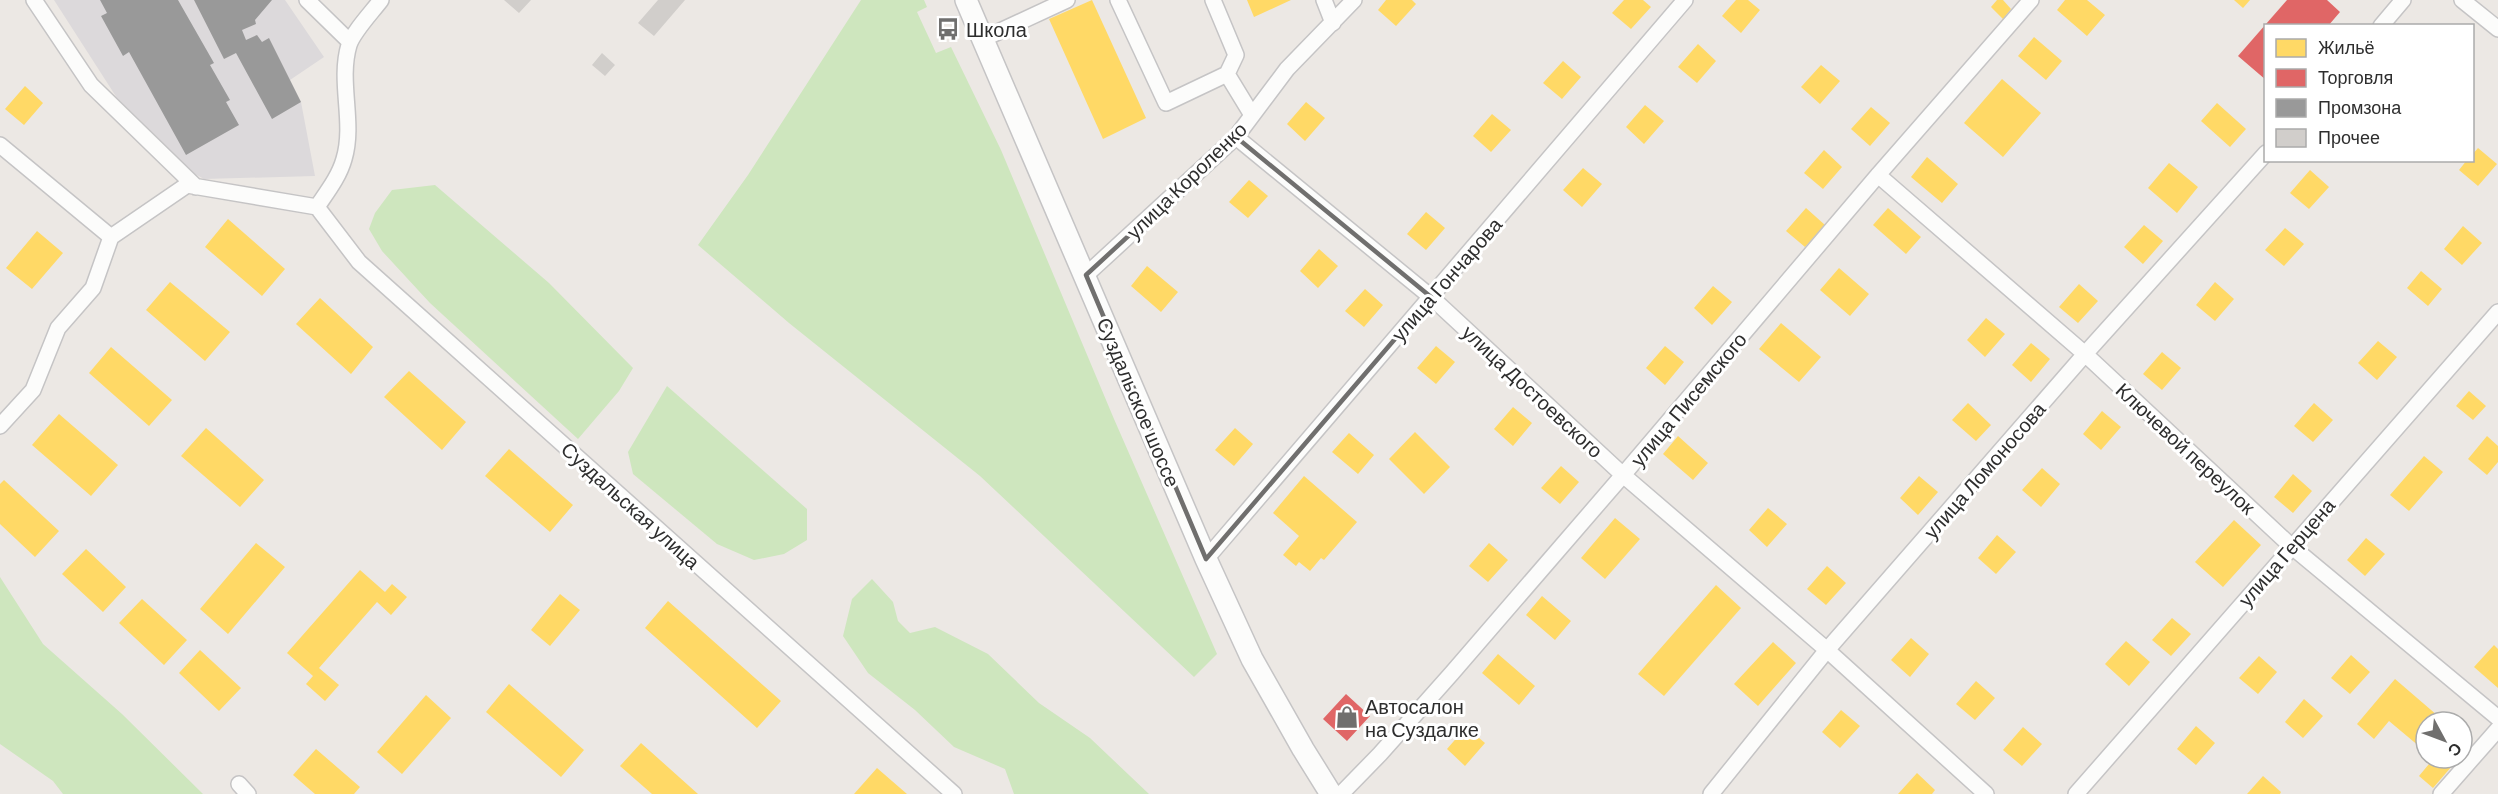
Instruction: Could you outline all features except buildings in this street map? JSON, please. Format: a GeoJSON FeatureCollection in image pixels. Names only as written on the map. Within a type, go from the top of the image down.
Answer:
{"type":"FeatureCollection","features":[{"type":"Feature","properties":{"kind":"main road","name":"Суздальское шоссе"},"geometry":{"type":"LineString","coordinates":[[966,0],[1206,559],[1252,659],[1331,794]]}},
{"type":"Feature","properties":{"kind":"street"},"geometry":{"type":"LineString","coordinates":[[34,0],[91,84],[196,187]]}},
{"type":"Feature","properties":{"kind":"street"},"geometry":{"type":"LineString","coordinates":[[307,0],[350,42]]}},
{"type":"Feature","properties":{"kind":"street"},"geometry":{"type":"LineString","coordinates":[[0,426],[33,390],[58,328],[93,288],[111,237],[187,186],[317,207],[338,176],[345,159],[348,139],[346,59],[350,42],[381,0]]}},
{"type":"Feature","properties":{"kind":"street"},"geometry":{"type":"LineString","coordinates":[[983,39],[1067,0]]}},
{"type":"Feature","properties":{"kind":"street"},"geometry":{"type":"LineString","coordinates":[[1118,0],[1166,103],[1227,74],[1236,55],[1213,0]]}},
{"type":"Feature","properties":{"kind":"street"},"geometry":{"type":"LineString","coordinates":[[1324,0],[1333,23]]}},
{"type":"Feature","properties":{"kind":"street","name":"улица Короленко"},"geometry":{"type":"LineString","coordinates":[[1086,275],[1236,137],[1287,69],[1354,0]]}},
{"type":"Feature","properties":{"kind":"street","name":"улица Гончарова"},"geometry":{"type":"LineString","coordinates":[[1206,559],[1685,0]]}},
{"type":"Feature","properties":{"kind":"street","name":"улица Писемского"},"geometry":{"type":"LineString","coordinates":[[1341,794],[1380,754],[1623,475],[1878,175],[2031,0]]}},
{"type":"Feature","properties":{"kind":"street"},"geometry":{"type":"LineString","coordinates":[[2382,24],[2403,0]]}},
{"type":"Feature","properties":{"kind":"street"},"geometry":{"type":"LineString","coordinates":[[2462,0],[2498,29]]}},
{"type":"Feature","properties":{"kind":"street"},"geometry":{"type":"LineString","coordinates":[[1227,74],[1252,115]]}},
{"type":"Feature","properties":{"kind":"street","name":"улица Достоевского"},"geometry":{"type":"LineString","coordinates":[[1236,137],[1431,297],[1623,475],[1827,650],[1986,794]]}},
{"type":"Feature","properties":{"kind":"street"},"geometry":{"type":"LineString","coordinates":[[0,145],[111,237]]}},
{"type":"Feature","properties":{"kind":"street","name":"улица Ломоносова"},"geometry":{"type":"LineString","coordinates":[[1711,794],[1827,650],[2085,354],[2264,154]]}},
{"type":"Feature","properties":{"kind":"street","name":"Ключевой переулок"},"geometry":{"type":"LineString","coordinates":[[1878,175],[2085,354],[2291,546],[2498,718]]}},
{"type":"Feature","properties":{"kind":"street","name":"Суздальская улица"},"geometry":{"type":"LineString","coordinates":[[317,207],[359,262],[954,794]]}},
{"type":"Feature","properties":{"kind":"street","name":"улица Герцена"},"geometry":{"type":"LineString","coordinates":[[2076,794],[2498,312]]}},
{"type":"Feature","properties":{"kind":"street"},"geometry":{"type":"LineString","coordinates":[[2442,794],[2498,729]]}},
{"type":"Feature","properties":{"kind":"highlighted area"},"geometry":{"type":"Polygon","coordinates":[[[1236,137],[1431,297],[1206,559],[1086,275],[1236,137]]]}},
{"type":"Feature","properties":{"kind":"shaded area"},"geometry":{"type":"Polygon","coordinates":[[[54,0],[285,0],[324,57],[290,80],[301,102],[315,176],[204,179],[195,174],[117,98],[54,0]]]}},
{"type":"Feature","properties":{"kind":"green space"},"geometry":{"type":"Polygon","coordinates":[[[861,0],[924,0],[927,7],[917,12],[936,53],[951,47],[1001,150],[1114,419],[1217,654],[1194,677],[980,476],[789,323],[698,245],[748,175],[861,0]]]}},
{"type":"Feature","properties":{"kind":"green space"},"geometry":{"type":"Polygon","coordinates":[[[435,185],[549,283],[633,368],[619,391],[578,439],[430,303],[382,251],[369,229],[375,213],[392,190],[435,185]]]}},
{"type":"Feature","properties":{"kind":"green space"},"geometry":{"type":"Polygon","coordinates":[[[667,386],[807,509],[807,540],[784,554],[754,560],[717,544],[633,474],[628,452],[667,386]]]}},
{"type":"Feature","properties":{"kind":"green space"},"geometry":{"type":"Polygon","coordinates":[[[0,577],[43,644],[122,714],[203,794],[63,794],[53,781],[0,744],[0,577]]]}},
{"type":"Feature","properties":{"kind":"green space"},"geometry":{"type":"Polygon","coordinates":[[[872,579],[893,602],[898,621],[910,633],[935,627],[988,654],[1039,703],[1090,738],[1149,794],[1014,794],[1005,769],[954,747],[915,710],[868,673],[843,636],[852,599],[872,579]]]}},
{"type":"Feature","properties":{"kind":"place","name":"Школа"},"geometry":{"type":"Point","coordinates":[948,29]}},
{"type":"Feature","properties":{"kind":"place","name":"Автосалон на Суздалке"},"geometry":{"type":"Point","coordinates":[1347,717]}}]}
